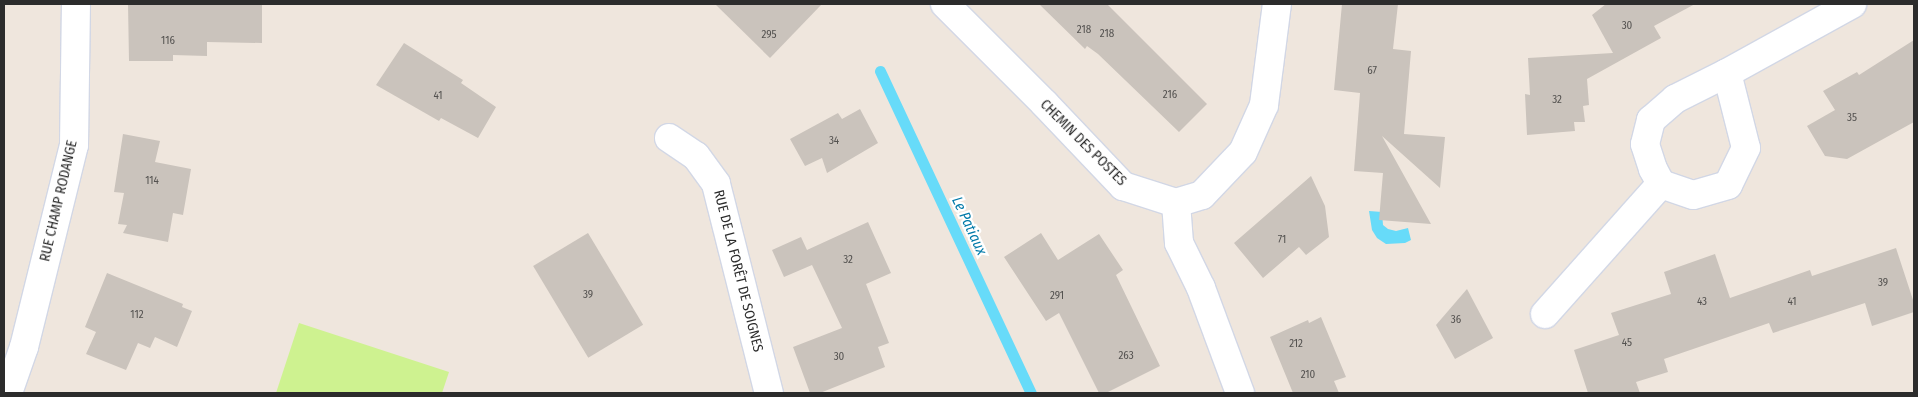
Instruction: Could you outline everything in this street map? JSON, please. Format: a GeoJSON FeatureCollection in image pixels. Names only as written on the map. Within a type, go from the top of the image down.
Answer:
{"type":"FeatureCollection","features":[{"type":"Feature","properties":{"kind":"street","name":"RUE CHAMP RODANGE"},"geometry":{"type":"LineString","coordinates":[[8,393],[24,347],[74,145],[76,4]]}},
{"type":"Feature","properties":{"kind":"street","name":"CHEMIN DES POSTES"},"geometry":{"type":"LineString","coordinates":[[945,4],[1044,103],[1123,186],[1176,203]]}},
{"type":"Feature","properties":{"kind":"street"},"geometry":{"type":"LineString","coordinates":[[1240,393],[1201,288],[1179,243],[1176,203],[1202,196],[1243,152],[1264,105],[1277,4]]}},
{"type":"Feature","properties":{"kind":"street"},"geometry":{"type":"LineString","coordinates":[[1727,73],[1746,148],[1728,186],[1693,195],[1661,184],[1653,169],[1645,144],[1651,120],[1675,99],[1727,73],[1852,4]]}},
{"type":"Feature","properties":{"kind":"street","name":"RUE DE LA FORÊT DE SOIGNES"},"geometry":{"type":"LineString","coordinates":[[669,138],[696,156],[716,184],[769,393]]}},
{"type":"Feature","properties":{"kind":"street"},"geometry":{"type":"LineString","coordinates":[[1545,314],[1661,184]]}},
{"type":"Feature","properties":{"kind":"green space"},"geometry":{"type":"Polygon","coordinates":[[[299,323],[449,372],[442,393],[276,393],[299,323]]]}},
{"type":"Feature","properties":{"kind":"water"},"geometry":{"type":"Polygon","coordinates":[[[1369,211],[1382,212],[1383,225],[1388,229],[1396,231],[1408,228],[1411,240],[1405,243],[1386,244],[1377,238],[1372,230],[1369,211]]]}},
{"type":"Feature","properties":{"kind":"building"},"geometry":{"type":"Polygon","coordinates":[[[128,4],[262,4],[262,43],[207,42],[207,56],[173,55],[173,61],[129,61],[128,4]]]}},
{"type":"Feature","properties":{"kind":"building"},"geometry":{"type":"Polygon","coordinates":[[[715,4],[822,4],[770,58],[715,4]]]}},
{"type":"Feature","properties":{"kind":"building"},"geometry":{"type":"Polygon","coordinates":[[[1039,4],[1107,4],[1207,104],[1179,132],[1098,54],[1087,46],[1085,49],[1039,4]]]}},
{"type":"Feature","properties":{"kind":"building"},"geometry":{"type":"Polygon","coordinates":[[[1342,4],[1398,4],[1393,49],[1411,51],[1404,134],[1445,137],[1440,188],[1382,136],[1431,224],[1379,220],[1383,173],[1354,171],[1360,93],[1334,90],[1342,4]]]}},
{"type":"Feature","properties":{"kind":"building"},"geometry":{"type":"Polygon","coordinates":[[[1606,4],[1695,4],[1654,26],[1661,38],[1587,79],[1589,105],[1583,106],[1585,122],[1574,122],[1575,131],[1527,135],[1525,94],[1530,95],[1528,58],[1613,53],[1592,15],[1606,4]]]}},
{"type":"Feature","properties":{"kind":"building"},"geometry":{"type":"Polygon","coordinates":[[[1914,40],[1914,122],[1847,159],[1825,156],[1807,126],[1835,110],[1823,91],[1857,72],[1859,75],[1914,40]]]}},
{"type":"Feature","properties":{"kind":"building"},"geometry":{"type":"Polygon","coordinates":[[[404,43],[463,80],[461,83],[496,107],[478,138],[441,118],[439,121],[376,85],[404,43]]]}},
{"type":"Feature","properties":{"kind":"building"},"geometry":{"type":"Polygon","coordinates":[[[860,109],[878,143],[827,173],[822,158],[805,166],[790,139],[838,113],[842,119],[860,109]]]}},
{"type":"Feature","properties":{"kind":"building"},"geometry":{"type":"Polygon","coordinates":[[[123,134],[160,141],[155,162],[191,169],[183,215],[173,213],[168,242],[123,233],[127,225],[118,224],[124,193],[114,192],[123,134]]]}},
{"type":"Feature","properties":{"kind":"building"},"geometry":{"type":"Polygon","coordinates":[[[1311,176],[1325,206],[1329,237],[1306,255],[1299,247],[1263,278],[1234,243],[1311,176]]]}},
{"type":"Feature","properties":{"kind":"building"},"geometry":{"type":"Polygon","coordinates":[[[868,222],[891,273],[866,284],[889,343],[878,347],[885,367],[820,393],[810,393],[793,347],[842,328],[812,265],[784,277],[772,250],[801,237],[807,250],[868,222]]]}},
{"type":"Feature","properties":{"kind":"building"},"geometry":{"type":"Polygon","coordinates":[[[588,233],[643,325],[588,358],[533,266],[588,233]]]}},
{"type":"Feature","properties":{"kind":"building"},"geometry":{"type":"Polygon","coordinates":[[[1041,233],[1058,260],[1099,234],[1123,270],[1116,275],[1160,366],[1106,393],[1099,393],[1059,313],[1046,321],[1004,257],[1041,233]]]}},
{"type":"Feature","properties":{"kind":"building"},"geometry":{"type":"Polygon","coordinates":[[[1896,248],[1914,303],[1914,312],[1872,326],[1865,303],[1773,333],[1769,323],[1664,359],[1668,372],[1636,382],[1640,393],[1588,393],[1574,350],[1619,335],[1611,313],[1671,294],[1664,272],[1715,254],[1730,298],[1810,270],[1812,276],[1896,248]]]}},
{"type":"Feature","properties":{"kind":"building"},"geometry":{"type":"Polygon","coordinates":[[[107,273],[183,304],[182,307],[192,311],[177,347],[155,337],[150,348],[138,343],[126,370],[86,354],[96,332],[85,327],[107,273]]]}},
{"type":"Feature","properties":{"kind":"building"},"geometry":{"type":"Polygon","coordinates":[[[1467,289],[1493,338],[1455,359],[1436,325],[1467,289]]]}},
{"type":"Feature","properties":{"kind":"building"},"geometry":{"type":"Polygon","coordinates":[[[1321,317],[1346,377],[1334,381],[1339,393],[1293,393],[1270,337],[1308,320],[1309,323],[1321,317]]]}},
{"type":"Feature","properties":{"kind":"waterway","name":"Le Patiaux"},"geometry":{"type":"LineString","coordinates":[[880,71],[1031,393]]}}]}
